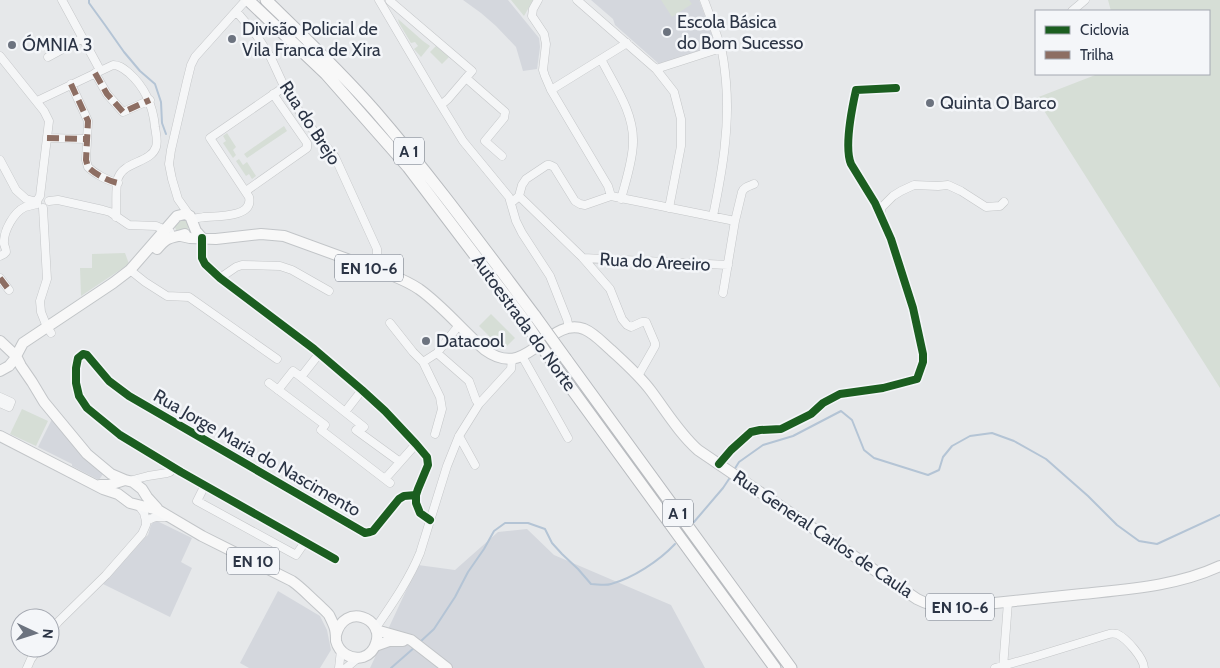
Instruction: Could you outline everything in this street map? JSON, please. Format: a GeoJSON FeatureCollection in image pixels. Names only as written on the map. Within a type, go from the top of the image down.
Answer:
{"type":"FeatureCollection","features":[{"type":"Feature","properties":{"kind":"highway","name":"Autoestrada do Norte"},"geometry":{"type":"LineString","coordinates":[[254,2],[334,66],[422,167],[530,318],[566,359],[791,668]]}},
{"type":"Feature","properties":{"kind":"highway","name":"Autoestrada do Norte"},"geometry":{"type":"LineString","coordinates":[[530,318],[555,366],[775,668]]}},
{"type":"Feature","properties":{"kind":"main road"},"geometry":{"type":"LineString","coordinates":[[0,370],[9,366],[16,356],[49,330],[68,321],[118,288],[165,241],[182,214],[191,220],[202,238]]}},
{"type":"Feature","properties":{"kind":"main road"},"geometry":{"type":"LineString","coordinates":[[133,272],[157,240],[174,229],[188,233],[191,228],[191,220]]}},
{"type":"Feature","properties":{"kind":"main road","name":"EN 10-6"},"geometry":{"type":"LineString","coordinates":[[174,229],[190,238],[216,239],[261,234],[284,236],[408,282],[420,290],[489,353],[500,358],[517,357]]}},
{"type":"Feature","properties":{"kind":"main road"},"geometry":{"type":"LineString","coordinates":[[517,357],[535,348],[560,331],[569,328]]}},
{"type":"Feature","properties":{"kind":"main road","name":"Rua General Carlos de Caula"},"geometry":{"type":"LineString","coordinates":[[569,328],[578,328],[589,332],[610,349],[638,376],[689,441],[702,453],[923,602],[937,607],[950,608],[1127,589],[1171,583],[1220,566]]}},
{"type":"Feature","properties":{"kind":"main road"},"geometry":{"type":"LineString","coordinates":[[0,341],[16,356],[44,402],[87,454],[111,474],[124,481],[136,484],[142,499],[130,504],[118,494],[0,436]]}},
{"type":"Feature","properties":{"kind":"main road"},"geometry":{"type":"LineString","coordinates":[[96,484],[109,485],[124,481]]}},
{"type":"Feature","properties":{"kind":"main road"},"geometry":{"type":"LineString","coordinates":[[118,494],[115,489],[124,481]]}},
{"type":"Feature","properties":{"kind":"main road","name":"EN 10"},"geometry":{"type":"LineString","coordinates":[[142,499],[202,536],[292,581],[302,588],[328,614],[335,627],[336,641],[341,650]]}},
{"type":"Feature","properties":{"kind":"main road"},"geometry":{"type":"LineString","coordinates":[[328,614],[346,618],[363,617],[373,626],[419,646],[447,668]]}},
{"type":"Feature","properties":{"kind":"main road"},"geometry":{"type":"LineString","coordinates":[[336,635],[340,625],[346,618]]}},
{"type":"Feature","properties":{"kind":"main road"},"geometry":{"type":"LineString","coordinates":[[341,650],[349,656],[358,658],[368,654],[375,646],[377,640],[373,626]]}},
{"type":"Feature","properties":{"kind":"main road"},"geometry":{"type":"LineString","coordinates":[[375,646],[393,640],[419,646]]}},
{"type":"Feature","properties":{"kind":"street"},"geometry":{"type":"LineString","coordinates":[[62,0],[83,38],[107,94],[123,112],[150,100]]}},
{"type":"Feature","properties":{"kind":"street"},"geometry":{"type":"LineString","coordinates":[[380,0],[463,141],[512,202],[513,211],[522,233],[550,276],[559,296],[569,328]]}},
{"type":"Feature","properties":{"kind":"street"},"geometry":{"type":"LineString","coordinates":[[538,0],[533,9],[532,16],[544,34],[546,44],[543,70],[545,76],[551,90],[608,186],[611,196]]}},
{"type":"Feature","properties":{"kind":"street"},"geometry":{"type":"LineString","coordinates":[[577,0],[628,43],[656,70],[674,92],[681,119],[681,146],[669,208]]}},
{"type":"Feature","properties":{"kind":"street"},"geometry":{"type":"LineString","coordinates":[[704,0],[721,48],[727,89],[727,128],[721,177],[713,216]]}},
{"type":"Feature","properties":{"kind":"street"},"geometry":{"type":"LineString","coordinates":[[1073,10],[1085,0]]}},
{"type":"Feature","properties":{"kind":"street"},"geometry":{"type":"LineString","coordinates":[[390,1],[472,71],[441,105]]}},
{"type":"Feature","properties":{"kind":"street"},"geometry":{"type":"LineString","coordinates":[[254,2],[236,11],[198,54],[191,65],[170,157],[170,171],[178,198],[191,220],[231,215],[247,207],[250,202],[246,191],[210,138],[284,87]]}},
{"type":"Feature","properties":{"kind":"street","name":"Rua do Brejo"},"geometry":{"type":"LineString","coordinates":[[236,11],[257,36],[271,58],[289,97],[331,151],[338,163],[376,249],[377,258],[374,270]]}},
{"type":"Feature","properties":{"kind":"street"},"geometry":{"type":"LineString","coordinates":[[48,57],[83,38]]}},
{"type":"Feature","properties":{"kind":"street"},"geometry":{"type":"LineString","coordinates":[[551,90],[628,43]]}},
{"type":"Feature","properties":{"kind":"street"},"geometry":{"type":"LineString","coordinates":[[656,70],[721,48]]}},
{"type":"Feature","properties":{"kind":"street"},"geometry":{"type":"LineString","coordinates":[[0,56],[36,101],[48,119],[49,124],[39,202],[47,279],[40,301],[41,312],[49,330]]}},
{"type":"Feature","properties":{"kind":"street"},"geometry":{"type":"LineString","coordinates":[[601,59],[623,101],[631,122],[633,141],[621,199]]}},
{"type":"Feature","properties":{"kind":"street"},"geometry":{"type":"LineString","coordinates":[[36,101],[113,64],[121,66],[138,82],[150,100],[154,114],[156,147],[150,155],[125,169],[120,176],[116,217]]}},
{"type":"Feature","properties":{"kind":"street"},"geometry":{"type":"LineString","coordinates":[[466,78],[505,112],[504,118],[484,141],[502,156]]}},
{"type":"Feature","properties":{"kind":"street"},"geometry":{"type":"LineString","coordinates":[[71,84],[87,118],[86,160],[88,167],[118,183]]}},
{"type":"Feature","properties":{"kind":"street"},"geometry":{"type":"LineString","coordinates":[[719,464],[751,432],[781,429],[811,414],[823,403],[840,394],[883,388],[917,379],[923,362],[913,308],[891,239],[880,214],[848,157],[851,114],[856,90],[896,88]]}},
{"type":"Feature","properties":{"kind":"street"},"geometry":{"type":"LineString","coordinates":[[246,191],[307,148],[307,143],[273,94]]}},
{"type":"Feature","properties":{"kind":"street"},"geometry":{"type":"LineString","coordinates":[[47,138],[87,139]]}},
{"type":"Feature","properties":{"kind":"street"},"geometry":{"type":"LineString","coordinates":[[0,160],[16,190],[26,199],[46,206],[49,201],[72,202],[110,212],[129,225],[149,225],[174,229],[178,198]]}},
{"type":"Feature","properties":{"kind":"street"},"geometry":{"type":"LineString","coordinates":[[512,202],[519,196],[526,179],[547,165],[550,165],[554,167],[575,201],[582,205],[611,196],[735,221]]}},
{"type":"Feature","properties":{"kind":"street"},"geometry":{"type":"LineString","coordinates":[[723,294],[735,221],[743,189],[754,184]]}},
{"type":"Feature","properties":{"kind":"street"},"geometry":{"type":"LineString","coordinates":[[880,214],[882,207],[893,196],[901,190],[914,186],[948,185],[986,207],[1000,206],[1004,202]]}},
{"type":"Feature","properties":{"kind":"street"},"geometry":{"type":"LineString","coordinates":[[519,196],[583,258],[610,289],[622,319],[627,325],[633,326],[644,321],[648,325],[655,346],[638,376]]}},
{"type":"Feature","properties":{"kind":"street"},"geometry":{"type":"LineString","coordinates":[[0,256],[6,252],[4,243],[6,234],[15,214],[39,202]]}},
{"type":"Feature","properties":{"kind":"street"},"geometry":{"type":"LineString","coordinates":[[149,225],[154,230],[157,240]]}},
{"type":"Feature","properties":{"kind":"street"},"geometry":{"type":"LineString","coordinates":[[202,238],[203,261],[205,264],[220,278],[319,354],[362,390],[385,411],[427,457],[428,465],[416,494],[420,513],[430,520]]}},
{"type":"Feature","properties":{"kind":"street","name":"Rua do Areeiro"},"geometry":{"type":"LineString","coordinates":[[583,258],[728,265]]}},
{"type":"Feature","properties":{"kind":"street"},"geometry":{"type":"LineString","coordinates":[[220,278],[239,266],[280,266],[292,270],[329,291]]}},
{"type":"Feature","properties":{"kind":"street"},"geometry":{"type":"LineString","coordinates":[[133,272],[167,296],[189,297],[277,359]]}},
{"type":"Feature","properties":{"kind":"street"},"geometry":{"type":"LineString","coordinates":[[0,278],[9,290]]}},
{"type":"Feature","properties":{"kind":"street"},"geometry":{"type":"LineString","coordinates":[[390,323],[423,362],[440,397],[442,406],[435,434]]}},
{"type":"Feature","properties":{"kind":"street"},"geometry":{"type":"LineString","coordinates":[[423,362],[437,353],[459,326]]}},
{"type":"Feature","properties":{"kind":"street"},"geometry":{"type":"LineString","coordinates":[[437,353],[469,381],[479,404]]}},
{"type":"Feature","properties":{"kind":"street","name":"Rua Jorge Maria do Nascimento"},"geometry":{"type":"LineString","coordinates":[[174,468],[120,435],[87,408],[79,396],[76,383],[78,358],[85,354],[109,381],[129,396],[365,533],[372,531],[401,497],[416,494]]}},
{"type":"Feature","properties":{"kind":"street"},"geometry":{"type":"LineString","coordinates":[[301,378],[319,354]]}},
{"type":"Feature","properties":{"kind":"street"},"geometry":{"type":"LineString","coordinates":[[373,626],[379,617],[390,607],[406,582],[420,553],[458,436],[479,404],[509,371],[517,357],[568,438]]}},
{"type":"Feature","properties":{"kind":"street"},"geometry":{"type":"LineString","coordinates":[[278,390],[293,371],[345,412],[360,428],[400,462]]}},
{"type":"Feature","properties":{"kind":"street"},"geometry":{"type":"LineString","coordinates":[[269,383],[325,425],[321,430],[388,481],[400,462],[416,444]]}},
{"type":"Feature","properties":{"kind":"street"},"geometry":{"type":"LineString","coordinates":[[345,412],[362,390]]}},
{"type":"Feature","properties":{"kind":"street"},"geometry":{"type":"LineString","coordinates":[[0,397],[11,402],[9,407],[0,403]]}},
{"type":"Feature","properties":{"kind":"street"},"geometry":{"type":"LineString","coordinates":[[458,436],[475,465]]}},
{"type":"Feature","properties":{"kind":"street"},"geometry":{"type":"LineString","coordinates":[[124,481],[167,473],[174,468],[335,559]]}},
{"type":"Feature","properties":{"kind":"street"},"geometry":{"type":"LineString","coordinates":[[60,620],[136,542],[144,529],[146,521],[142,499],[143,483],[148,476]]}},
{"type":"Feature","properties":{"kind":"street"},"geometry":{"type":"LineString","coordinates":[[205,486],[197,501],[296,555],[305,542]]}},
{"type":"Feature","properties":{"kind":"street"},"geometry":{"type":"LineString","coordinates":[[146,521],[155,517],[171,518]]}},
{"type":"Feature","properties":{"kind":"street"},"geometry":{"type":"LineString","coordinates":[[1008,602],[1001,667],[1115,633],[1130,644],[1144,665]]}},
{"type":"Feature","properties":{"kind":"street"},"geometry":{"type":"LineString","coordinates":[[339,668],[341,650]]}},
{"type":"Feature","properties":{"kind":"street"},"geometry":{"type":"LineString","coordinates":[[346,668],[358,658]]}},
{"type":"Feature","properties":{"kind":"shaded area"},"geometry":{"type":"Polygon","coordinates":[[[463,0],[508,0],[539,38],[540,47],[537,69],[523,71],[516,47],[496,26],[463,0]]]}},
{"type":"Feature","properties":{"kind":"shaded area"},"geometry":{"type":"Polygon","coordinates":[[[511,0],[533,0],[524,16],[511,0]]]}},
{"type":"Feature","properties":{"kind":"shaded area","name":"Escola Básica do Bom Sucesso"},"geometry":{"type":"Polygon","coordinates":[[[591,0],[699,0],[714,40],[710,48],[659,64],[615,25],[613,19],[591,0]]]}},
{"type":"Feature","properties":{"kind":"shaded area"},"geometry":{"type":"Polygon","coordinates":[[[661,0],[689,0],[692,4],[672,17],[661,0]]]}},
{"type":"Feature","properties":{"kind":"shaded area"},"geometry":{"type":"Polygon","coordinates":[[[1108,0],[1220,0],[1220,388],[1036,98],[1095,75],[1210,75],[1210,10],[1111,10],[1108,0]]]}},
{"type":"Feature","properties":{"kind":"shaded area"},"geometry":{"type":"Polygon","coordinates":[[[398,19],[430,46],[421,57],[414,49],[418,46],[415,42],[411,43],[398,19]]]}},
{"type":"Feature","properties":{"kind":"shaded area"},"geometry":{"type":"Polygon","coordinates":[[[436,46],[449,57],[442,64],[430,52],[436,46]]]}},
{"type":"Feature","properties":{"kind":"shaded area"},"geometry":{"type":"Polygon","coordinates":[[[284,126],[287,131],[247,158],[244,154],[284,126]]]}},
{"type":"Feature","properties":{"kind":"shaded area"},"geometry":{"type":"Polygon","coordinates":[[[227,133],[236,147],[233,150],[236,155],[233,158],[223,143],[226,141],[223,136],[227,133]]]}},
{"type":"Feature","properties":{"kind":"shaded area"},"geometry":{"type":"Polygon","coordinates":[[[239,159],[243,165],[247,162],[256,176],[252,179],[249,174],[246,176],[236,161],[239,159]]]}},
{"type":"Feature","properties":{"kind":"shaded area"},"geometry":{"type":"Polygon","coordinates":[[[187,218],[189,226],[187,230],[177,232],[174,225],[178,219],[187,218]]]}},
{"type":"Feature","properties":{"kind":"shaded area"},"geometry":{"type":"Polygon","coordinates":[[[125,253],[129,264],[81,296],[80,268],[92,268],[92,254],[125,253]]]}},
{"type":"Feature","properties":{"kind":"shaded area"},"geometry":{"type":"Polygon","coordinates":[[[491,314],[515,338],[503,350],[479,326],[491,314]]]}},
{"type":"Feature","properties":{"kind":"shaded area"},"geometry":{"type":"Polygon","coordinates":[[[22,409],[48,421],[36,446],[10,434],[22,409]]]}},
{"type":"Feature","properties":{"kind":"shaded area"},"geometry":{"type":"Polygon","coordinates":[[[53,417],[93,465],[103,474],[99,480],[38,447],[53,417]]]}},
{"type":"Feature","properties":{"kind":"shaded area"},"geometry":{"type":"Polygon","coordinates":[[[157,521],[192,538],[181,562],[192,568],[170,617],[103,584],[140,541],[148,535],[153,522],[157,521]]]}},
{"type":"Feature","properties":{"kind":"shaded area"},"geometry":{"type":"Polygon","coordinates":[[[527,529],[554,555],[671,605],[705,668],[370,668],[418,565],[455,570],[498,532],[527,529]]]}},
{"type":"Feature","properties":{"kind":"shaded area"},"geometry":{"type":"Polygon","coordinates":[[[278,591],[320,616],[327,630],[331,650],[320,668],[249,668],[240,663],[278,591]]]}},
{"type":"Feature","properties":{"kind":"waterway"},"geometry":{"type":"LineString","coordinates":[[89,0],[89,3],[124,52],[140,71],[155,84],[161,102],[162,123],[166,134]]}},
{"type":"Feature","properties":{"kind":"waterway"},"geometry":{"type":"LineString","coordinates":[[734,470],[739,462],[763,445],[793,436],[841,411],[852,420],[864,450],[874,458],[928,475],[939,470],[943,457],[952,446],[970,436],[992,433],[1014,441],[1046,459],[1117,525],[1139,541],[1157,544],[1220,515]]}},
{"type":"Feature","properties":{"kind":"waterway"},"geometry":{"type":"LineString","coordinates":[[694,522],[731,476]]}},
{"type":"Feature","properties":{"kind":"waterway"},"geometry":{"type":"LineString","coordinates":[[420,642],[434,629],[494,531],[505,523],[528,523],[545,529],[552,543],[591,584],[609,585],[628,578],[654,563],[675,544]]}},
{"type":"Feature","properties":{"kind":"waterway"},"geometry":{"type":"LineString","coordinates":[[391,668],[415,647]]}},
{"type":"Feature","properties":{"kind":"marked path"},"geometry":{"type":"LineString","coordinates":[[95,73],[107,94],[123,112],[150,100]]}},
{"type":"Feature","properties":{"kind":"marked path"},"geometry":{"type":"LineString","coordinates":[[71,84],[88,121],[86,160],[88,167],[102,177],[118,183]]}},
{"type":"Feature","properties":{"kind":"marked path"},"geometry":{"type":"LineString","coordinates":[[47,138],[87,139]]}},
{"type":"Feature","properties":{"kind":"marked path"},"geometry":{"type":"LineString","coordinates":[[0,278],[9,290]]}},
{"type":"Feature","properties":{"kind":"cycle path"},"geometry":{"type":"LineString","coordinates":[[719,464],[751,432],[781,429],[811,414],[823,403],[840,394],[883,388],[917,379],[923,362],[923,354],[913,308],[891,239],[875,203],[851,164],[848,148],[849,127],[856,90],[896,88]]}},
{"type":"Feature","properties":{"kind":"cycle path"},"geometry":{"type":"LineString","coordinates":[[202,238],[202,258],[205,264],[220,278],[314,349],[362,390],[385,411],[427,457],[428,465],[416,495],[416,503],[420,513],[430,520]]}},
{"type":"Feature","properties":{"kind":"cycle path"},"geometry":{"type":"LineString","coordinates":[[335,559],[181,472],[120,435],[87,408],[79,396],[76,383],[78,358],[83,354],[87,355],[109,381],[129,396],[365,533],[373,531],[399,499],[404,496],[416,495]]}},
{"type":"Feature","properties":{"kind":"place","name":"Escola Básica do Bom Sucesso"},"geometry":{"type":"Point","coordinates":[667,32]}},
{"type":"Feature","properties":{"kind":"place","name":"Divisão Policial de Vila Franca de Xira"},"geometry":{"type":"Point","coordinates":[232,39]}},
{"type":"Feature","properties":{"kind":"place","name":"ÓMNIA 3"},"geometry":{"type":"Point","coordinates":[12,45]}},
{"type":"Feature","properties":{"kind":"place","name":"Quinta O Barco"},"geometry":{"type":"Point","coordinates":[930,103]}},
{"type":"Feature","properties":{"kind":"place","name":"Datacool"},"geometry":{"type":"Point","coordinates":[426,341]}}]}
